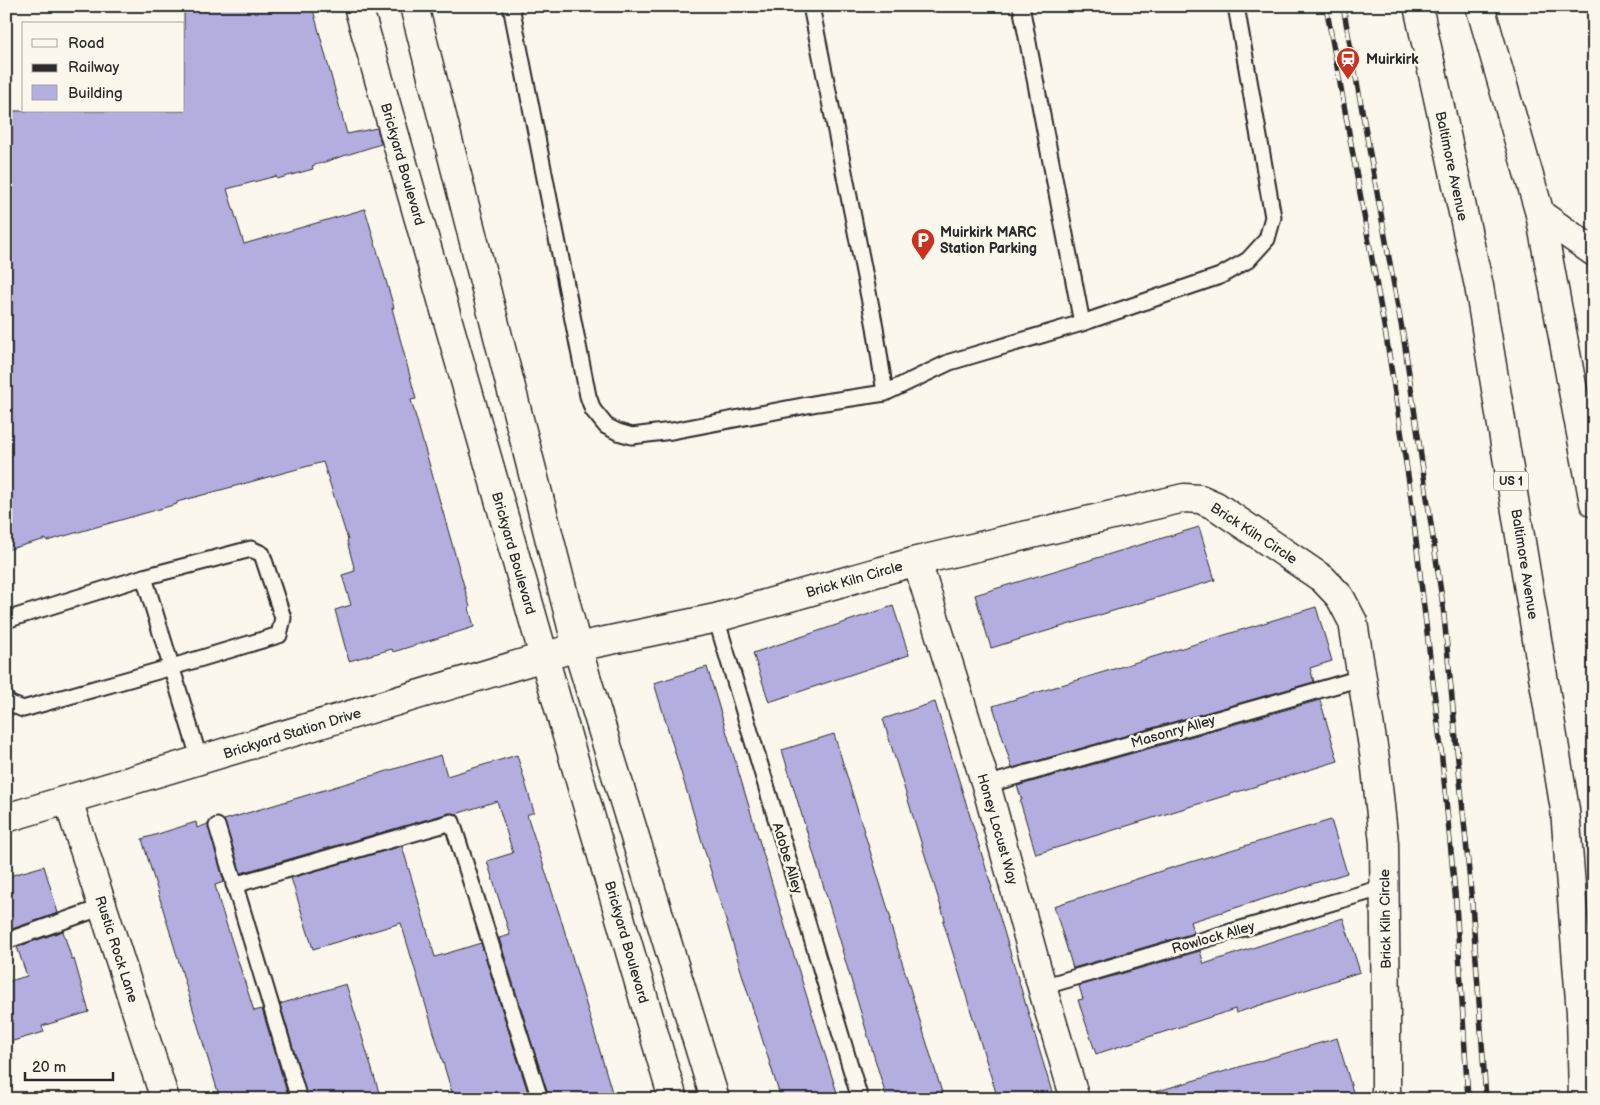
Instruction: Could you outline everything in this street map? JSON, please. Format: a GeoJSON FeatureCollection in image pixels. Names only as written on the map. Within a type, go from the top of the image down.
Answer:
{"type":"FeatureCollection","features":[{"type":"Feature","properties":{"kind":"street","name":"Brickyard Boulevard"},"geometry":{"type":"LineString","coordinates":[[358,6],[544,658],[673,1099]]}},
{"type":"Feature","properties":{"kind":"street"},"geometry":{"type":"LineString","coordinates":[[414,6],[577,646],[715,1099]]}},
{"type":"Feature","properties":{"kind":"street","name":"Baltimore Avenue"},"geometry":{"type":"LineString","coordinates":[[1418,6],[1479,286],[1565,810],[1581,1013],[1583,1099]]}},
{"type":"Feature","properties":{"kind":"street"},"geometry":{"type":"LineString","coordinates":[[1480,6],[1540,214],[1594,503]]}},
{"type":"Feature","properties":{"kind":"street"},"geometry":{"type":"LineString","coordinates":[[1540,214],[1594,252]]}},
{"type":"Feature","properties":{"kind":"street"},"geometry":{"type":"LineString","coordinates":[[1578,419],[1594,392]]}},
{"type":"Feature","properties":{"kind":"street","name":"Brick Kiln Circle"},"geometry":{"type":"LineString","coordinates":[[577,646],[716,618],[917,561],[1184,498],[1200,499],[1216,506],[1324,579],[1340,597],[1353,622],[1375,759],[1384,843],[1386,1099]]}},
{"type":"Feature","properties":{"kind":"street","name":"Honey Locust Way"},"geometry":{"type":"LineString","coordinates":[[917,561],[986,785],[1075,1099]]}},
{"type":"Feature","properties":{"kind":"street","name":"Brickyard Station Drive"},"geometry":{"type":"LineString","coordinates":[[6,818],[544,658],[577,646]]}},
{"type":"Feature","properties":{"kind":"street","name":"Rustic Rock Lane"},"geometry":{"type":"LineString","coordinates":[[68,800],[165,1099]]}},
{"type":"Feature","properties":{"kind":"lane"},"geometry":{"type":"LineString","coordinates":[[512,6],[588,396],[593,410],[606,426],[632,436],[672,432],[818,403],[885,393],[950,362],[1082,323],[1220,276],[1248,260],[1267,239],[1273,218],[1236,6]]}},
{"type":"Feature","properties":{"kind":"lane"},"geometry":{"type":"LineString","coordinates":[[811,6],[875,327],[885,393]]}},
{"type":"Feature","properties":{"kind":"lane"},"geometry":{"type":"LineString","coordinates":[[1021,6],[1082,323]]}},
{"type":"Feature","properties":{"kind":"lane"},"geometry":{"type":"LineString","coordinates":[[6,620],[144,578],[252,549],[262,554],[283,618],[279,635],[172,667],[23,709],[8,703],[6,699]]}},
{"type":"Feature","properties":{"kind":"lane"},"geometry":{"type":"LineString","coordinates":[[144,578],[200,761]]}},
{"type":"Feature","properties":{"kind":"lane","name":"Adobe Alley"},"geometry":{"type":"LineString","coordinates":[[716,618],[860,1099]]}},
{"type":"Feature","properties":{"kind":"lane","name":"Masonry Alley"},"geometry":{"type":"LineString","coordinates":[[986,785],[1361,678]]}},
{"type":"Feature","properties":{"kind":"lane"},"geometry":{"type":"LineString","coordinates":[[234,885],[452,822],[540,1099]]}},
{"type":"Feature","properties":{"kind":"lane"},"geometry":{"type":"LineString","coordinates":[[217,826],[299,1099]]}},
{"type":"Feature","properties":{"kind":"lane","name":"Rowlock Alley"},"geometry":{"type":"LineString","coordinates":[[1042,987],[1385,887]]}},
{"type":"Feature","properties":{"kind":"lane"},"geometry":{"type":"LineString","coordinates":[[6,941],[103,906]]}},
{"type":"Feature","properties":{"kind":"building"},"geometry":{"type":"Polygon","coordinates":[[[184,6],[312,6],[347,134],[377,128],[381,144],[312,166],[313,169],[277,179],[276,176],[227,189],[244,244],[365,209],[394,308],[392,308],[416,399],[411,400],[474,627],[393,652],[392,649],[349,661],[335,610],[351,605],[342,575],[355,571],[348,540],[323,462],[177,502],[177,504],[47,541],[46,539],[6,550],[6,111],[185,112],[184,6]]]}},
{"type":"Feature","properties":{"kind":"building"},"geometry":{"type":"Polygon","coordinates":[[[1199,527],[1215,580],[991,648],[975,595],[1199,527]]]}},
{"type":"Feature","properties":{"kind":"building"},"geometry":{"type":"Polygon","coordinates":[[[893,606],[909,655],[769,702],[753,653],[893,606]]]}},
{"type":"Feature","properties":{"kind":"building"},"geometry":{"type":"Polygon","coordinates":[[[1316,607],[1332,661],[1310,668],[1314,682],[1012,768],[993,706],[1316,607]]]}},
{"type":"Feature","properties":{"kind":"building"},"geometry":{"type":"Polygon","coordinates":[[[707,667],[839,1099],[781,1099],[746,987],[654,683],[707,667]]]}},
{"type":"Feature","properties":{"kind":"building"},"geometry":{"type":"Polygon","coordinates":[[[1320,700],[1338,761],[1036,854],[1017,786],[1320,700]]]}},
{"type":"Feature","properties":{"kind":"building"},"geometry":{"type":"Polygon","coordinates":[[[935,702],[1054,1099],[998,1099],[943,921],[945,920],[883,719],[935,702]]]}},
{"type":"Feature","properties":{"kind":"building"},"geometry":{"type":"Polygon","coordinates":[[[834,734],[944,1099],[887,1099],[842,950],[782,750],[834,734]]]}},
{"type":"Feature","properties":{"kind":"building"},"geometry":{"type":"Polygon","coordinates":[[[441,755],[447,776],[517,755],[534,812],[527,815],[561,919],[614,1099],[549,1099],[499,938],[510,935],[487,861],[513,853],[497,801],[241,873],[224,820],[441,755]]]}},
{"type":"Feature","properties":{"kind":"building"},"geometry":{"type":"Polygon","coordinates":[[[1331,820],[1347,873],[1190,922],[1194,933],[1073,968],[1054,906],[1161,871],[1331,820]]]}},
{"type":"Feature","properties":{"kind":"building"},"geometry":{"type":"Polygon","coordinates":[[[196,822],[197,828],[208,824],[224,882],[215,885],[220,904],[254,1011],[262,1009],[289,1099],[220,1099],[142,839],[196,822]]]}},
{"type":"Feature","properties":{"kind":"building"},"geometry":{"type":"Polygon","coordinates":[[[402,846],[435,957],[481,943],[530,1099],[454,1099],[401,923],[313,949],[291,878],[402,846]]]}},
{"type":"Feature","properties":{"kind":"building"},"geometry":{"type":"Polygon","coordinates":[[[44,866],[58,913],[6,931],[6,877],[44,866]]]}},
{"type":"Feature","properties":{"kind":"building"},"geometry":{"type":"Polygon","coordinates":[[[1343,918],[1360,972],[1236,1013],[1235,1009],[1096,1054],[1078,1000],[1083,999],[1079,986],[1200,951],[1204,964],[1343,918]]]}},
{"type":"Feature","properties":{"kind":"building"},"geometry":{"type":"Polygon","coordinates":[[[63,931],[72,960],[74,959],[89,1012],[42,1026],[44,1032],[6,1043],[6,982],[27,976],[17,947],[63,931]]]}},
{"type":"Feature","properties":{"kind":"building"},"geometry":{"type":"Polygon","coordinates":[[[346,984],[381,1099],[308,1099],[280,1004],[346,984]]]}},
{"type":"Feature","properties":{"kind":"building"},"geometry":{"type":"Polygon","coordinates":[[[1337,1038],[1353,1092],[1330,1099],[1156,1099],[1155,1092],[1337,1038]]]}},
{"type":"Feature","properties":{"kind":"railway"},"geometry":{"type":"LineString","coordinates":[[1326,6],[1387,342],[1409,482],[1441,749],[1456,903],[1468,1099]]}},
{"type":"Feature","properties":{"kind":"railway"},"geometry":{"type":"LineString","coordinates":[[1343,6],[1404,340],[1443,606],[1472,903],[1486,1099]]}},
{"type":"Feature","properties":{"kind":"place","name":"Muirkirk"},"geometry":{"type":"Point","coordinates":[1348,80]}},
{"type":"Feature","properties":{"kind":"place","name":"Muirkirk MARC Station Parking"},"geometry":{"type":"Point","coordinates":[923,261]}}]}
